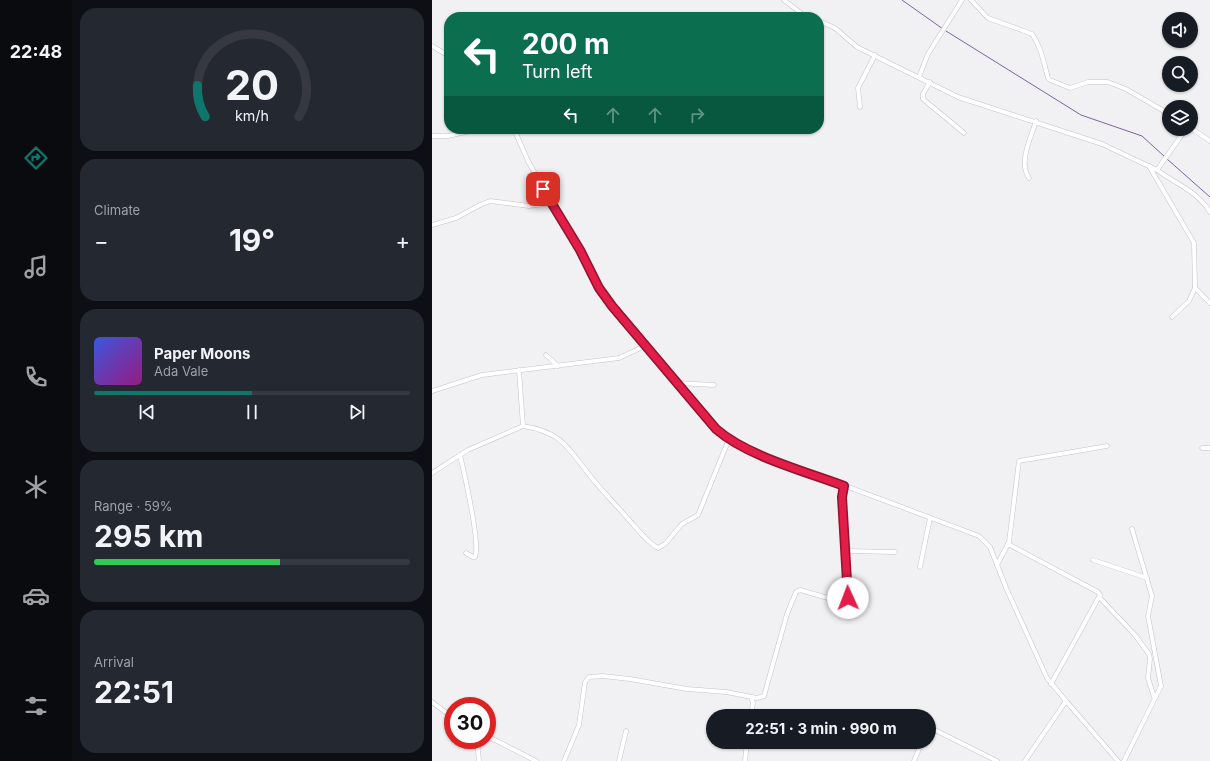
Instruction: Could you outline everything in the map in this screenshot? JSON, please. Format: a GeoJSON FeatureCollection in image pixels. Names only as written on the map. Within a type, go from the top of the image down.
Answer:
{"type":"FeatureCollection","features":[{"type":"Feature","properties":{"kind":"street"},"geometry":{"type":"LineString","coordinates":[[784,0],[800,12]]}},
{"type":"Feature","properties":{"kind":"street"},"geometry":{"type":"LineString","coordinates":[[919,77],[928,54],[962,0]]}},
{"type":"Feature","properties":{"kind":"street"},"geometry":{"type":"LineString","coordinates":[[971,0],[988,18],[1032,34],[1038,46],[1048,78],[1050,80],[1070,88],[1088,82],[1108,82],[1126,89],[1162,110]]}},
{"type":"Feature","properties":{"kind":"street"},"geometry":{"type":"LineString","coordinates":[[824,23],[835,28],[852,44],[958,97],[996,111],[1036,121],[1102,144],[1148,165],[1171,180],[1189,189],[1210,212]]}},
{"type":"Feature","properties":{"kind":"street"},"geometry":{"type":"LineString","coordinates":[[432,46],[444,53]]}},
{"type":"Feature","properties":{"kind":"street"},"geometry":{"type":"LineString","coordinates":[[860,107],[858,88],[876,55]]}},
{"type":"Feature","properties":{"kind":"street"},"geometry":{"type":"LineString","coordinates":[[930,82],[923,94],[923,99],[964,133]]}},
{"type":"Feature","properties":{"kind":"street"},"geometry":{"type":"LineString","coordinates":[[1029,178],[1025,170],[1024,163],[1036,121]]}},
{"type":"Feature","properties":{"kind":"street"},"geometry":{"type":"LineString","coordinates":[[1198,133],[1210,141]]}},
{"type":"Feature","properties":{"kind":"street"},"geometry":{"type":"LineString","coordinates":[[432,136],[448,136],[457,134]]}},
{"type":"Feature","properties":{"kind":"street"},"geometry":{"type":"LineString","coordinates":[[516,134],[528,161],[551,203],[580,250],[599,288],[645,346],[716,429],[729,439],[758,454],[979,536],[990,547],[1030,641],[1051,684],[1118,761]]}},
{"type":"Feature","properties":{"kind":"street"},"geometry":{"type":"LineString","coordinates":[[1157,170],[1181,136]]}},
{"type":"Feature","properties":{"kind":"street"},"geometry":{"type":"LineString","coordinates":[[1148,165],[1192,239],[1196,273],[1195,288],[1189,301],[1172,318]]}},
{"type":"Feature","properties":{"kind":"street"},"geometry":{"type":"LineString","coordinates":[[432,225],[456,218],[490,201],[524,205],[551,203]]}},
{"type":"Feature","properties":{"kind":"street"},"geometry":{"type":"LineString","coordinates":[[1195,288],[1210,303]]}},
{"type":"Feature","properties":{"kind":"street"},"geometry":{"type":"LineString","coordinates":[[432,391],[476,376],[619,358],[645,346]]}},
{"type":"Feature","properties":{"kind":"street"},"geometry":{"type":"LineString","coordinates":[[546,355],[558,366]]}},
{"type":"Feature","properties":{"kind":"street"},"geometry":{"type":"LineString","coordinates":[[519,370],[523,426]]}},
{"type":"Feature","properties":{"kind":"street"},"geometry":{"type":"LineString","coordinates":[[677,383],[714,385]]}},
{"type":"Feature","properties":{"kind":"street"},"geometry":{"type":"LineString","coordinates":[[432,473],[460,455],[523,426],[542,429],[557,438],[579,458],[591,476],[642,535],[658,548],[666,544],[682,524],[696,517],[700,511],[729,439]]}},
{"type":"Feature","properties":{"kind":"street"},"geometry":{"type":"LineString","coordinates":[[997,565],[1008,544],[1019,461],[1107,446]]}},
{"type":"Feature","properties":{"kind":"street"},"geometry":{"type":"LineString","coordinates":[[1202,448],[1210,448]]}},
{"type":"Feature","properties":{"kind":"street"},"geometry":{"type":"LineString","coordinates":[[460,455],[470,500],[477,548],[475,557],[466,553]]}},
{"type":"Feature","properties":{"kind":"street"},"geometry":{"type":"LineString","coordinates":[[564,761],[578,731],[585,682],[589,677],[614,677],[761,698],[765,693],[787,614],[796,592],[800,590],[842,602],[848,600],[847,551],[842,497],[844,486]]}},
{"type":"Feature","properties":{"kind":"street"},"geometry":{"type":"LineString","coordinates":[[920,567],[930,518]]}},
{"type":"Feature","properties":{"kind":"street"},"geometry":{"type":"LineString","coordinates":[[1124,761],[1156,697],[1161,683],[1148,616],[1152,598],[1132,529]]}},
{"type":"Feature","properties":{"kind":"street"},"geometry":{"type":"LineString","coordinates":[[1008,544],[1098,592],[1100,598],[1135,636],[1149,654],[1150,659],[1148,678],[1154,697],[1156,697]]}},
{"type":"Feature","properties":{"kind":"street"},"geometry":{"type":"LineString","coordinates":[[847,551],[895,552]]}},
{"type":"Feature","properties":{"kind":"street"},"geometry":{"type":"LineString","coordinates":[[1093,560],[1147,578]]}},
{"type":"Feature","properties":{"kind":"street"},"geometry":{"type":"LineString","coordinates":[[1051,684],[1100,598]]}},
{"type":"Feature","properties":{"kind":"street"},"geometry":{"type":"LineString","coordinates":[[751,697],[753,703],[752,709]]}},
{"type":"Feature","properties":{"kind":"street"},"geometry":{"type":"LineString","coordinates":[[1025,761],[1066,701]]}},
{"type":"Feature","properties":{"kind":"street"},"geometry":{"type":"LineString","coordinates":[[432,702],[444,711]]}},
{"type":"Feature","properties":{"kind":"street"},"geometry":{"type":"LineString","coordinates":[[936,730],[997,761]]}},
{"type":"Feature","properties":{"kind":"street"},"geometry":{"type":"LineString","coordinates":[[619,761],[626,731]]}},
{"type":"Feature","properties":{"kind":"street"},"geometry":{"type":"LineString","coordinates":[[496,741],[536,761]]}},
{"type":"Feature","properties":{"kind":"street"},"geometry":{"type":"LineString","coordinates":[[478,749],[479,761]]}},
{"type":"Feature","properties":{"kind":"street"},"geometry":{"type":"LineString","coordinates":[[746,761],[747,749]]}},
{"type":"Feature","properties":{"kind":"street"},"geometry":{"type":"LineString","coordinates":[[914,761],[919,749]]}},
{"type":"Feature","properties":{"kind":"waterway"},"geometry":{"type":"LineString","coordinates":[[902,0],[943,29]]}},
{"type":"Feature","properties":{"kind":"waterway"},"geometry":{"type":"LineString","coordinates":[[946,31],[1081,115],[1142,136],[1165,157]]}},
{"type":"Feature","properties":{"kind":"waterway"},"geometry":{"type":"LineString","coordinates":[[1167,159],[1210,197]]}},
{"type":"Feature","properties":{"kind":"route"},"geometry":{"type":"LineString","coordinates":[[543,189],[580,250],[599,288],[645,346],[716,429],[725,437],[758,454],[844,486],[842,497],[847,560],[848,598]]}}]}
